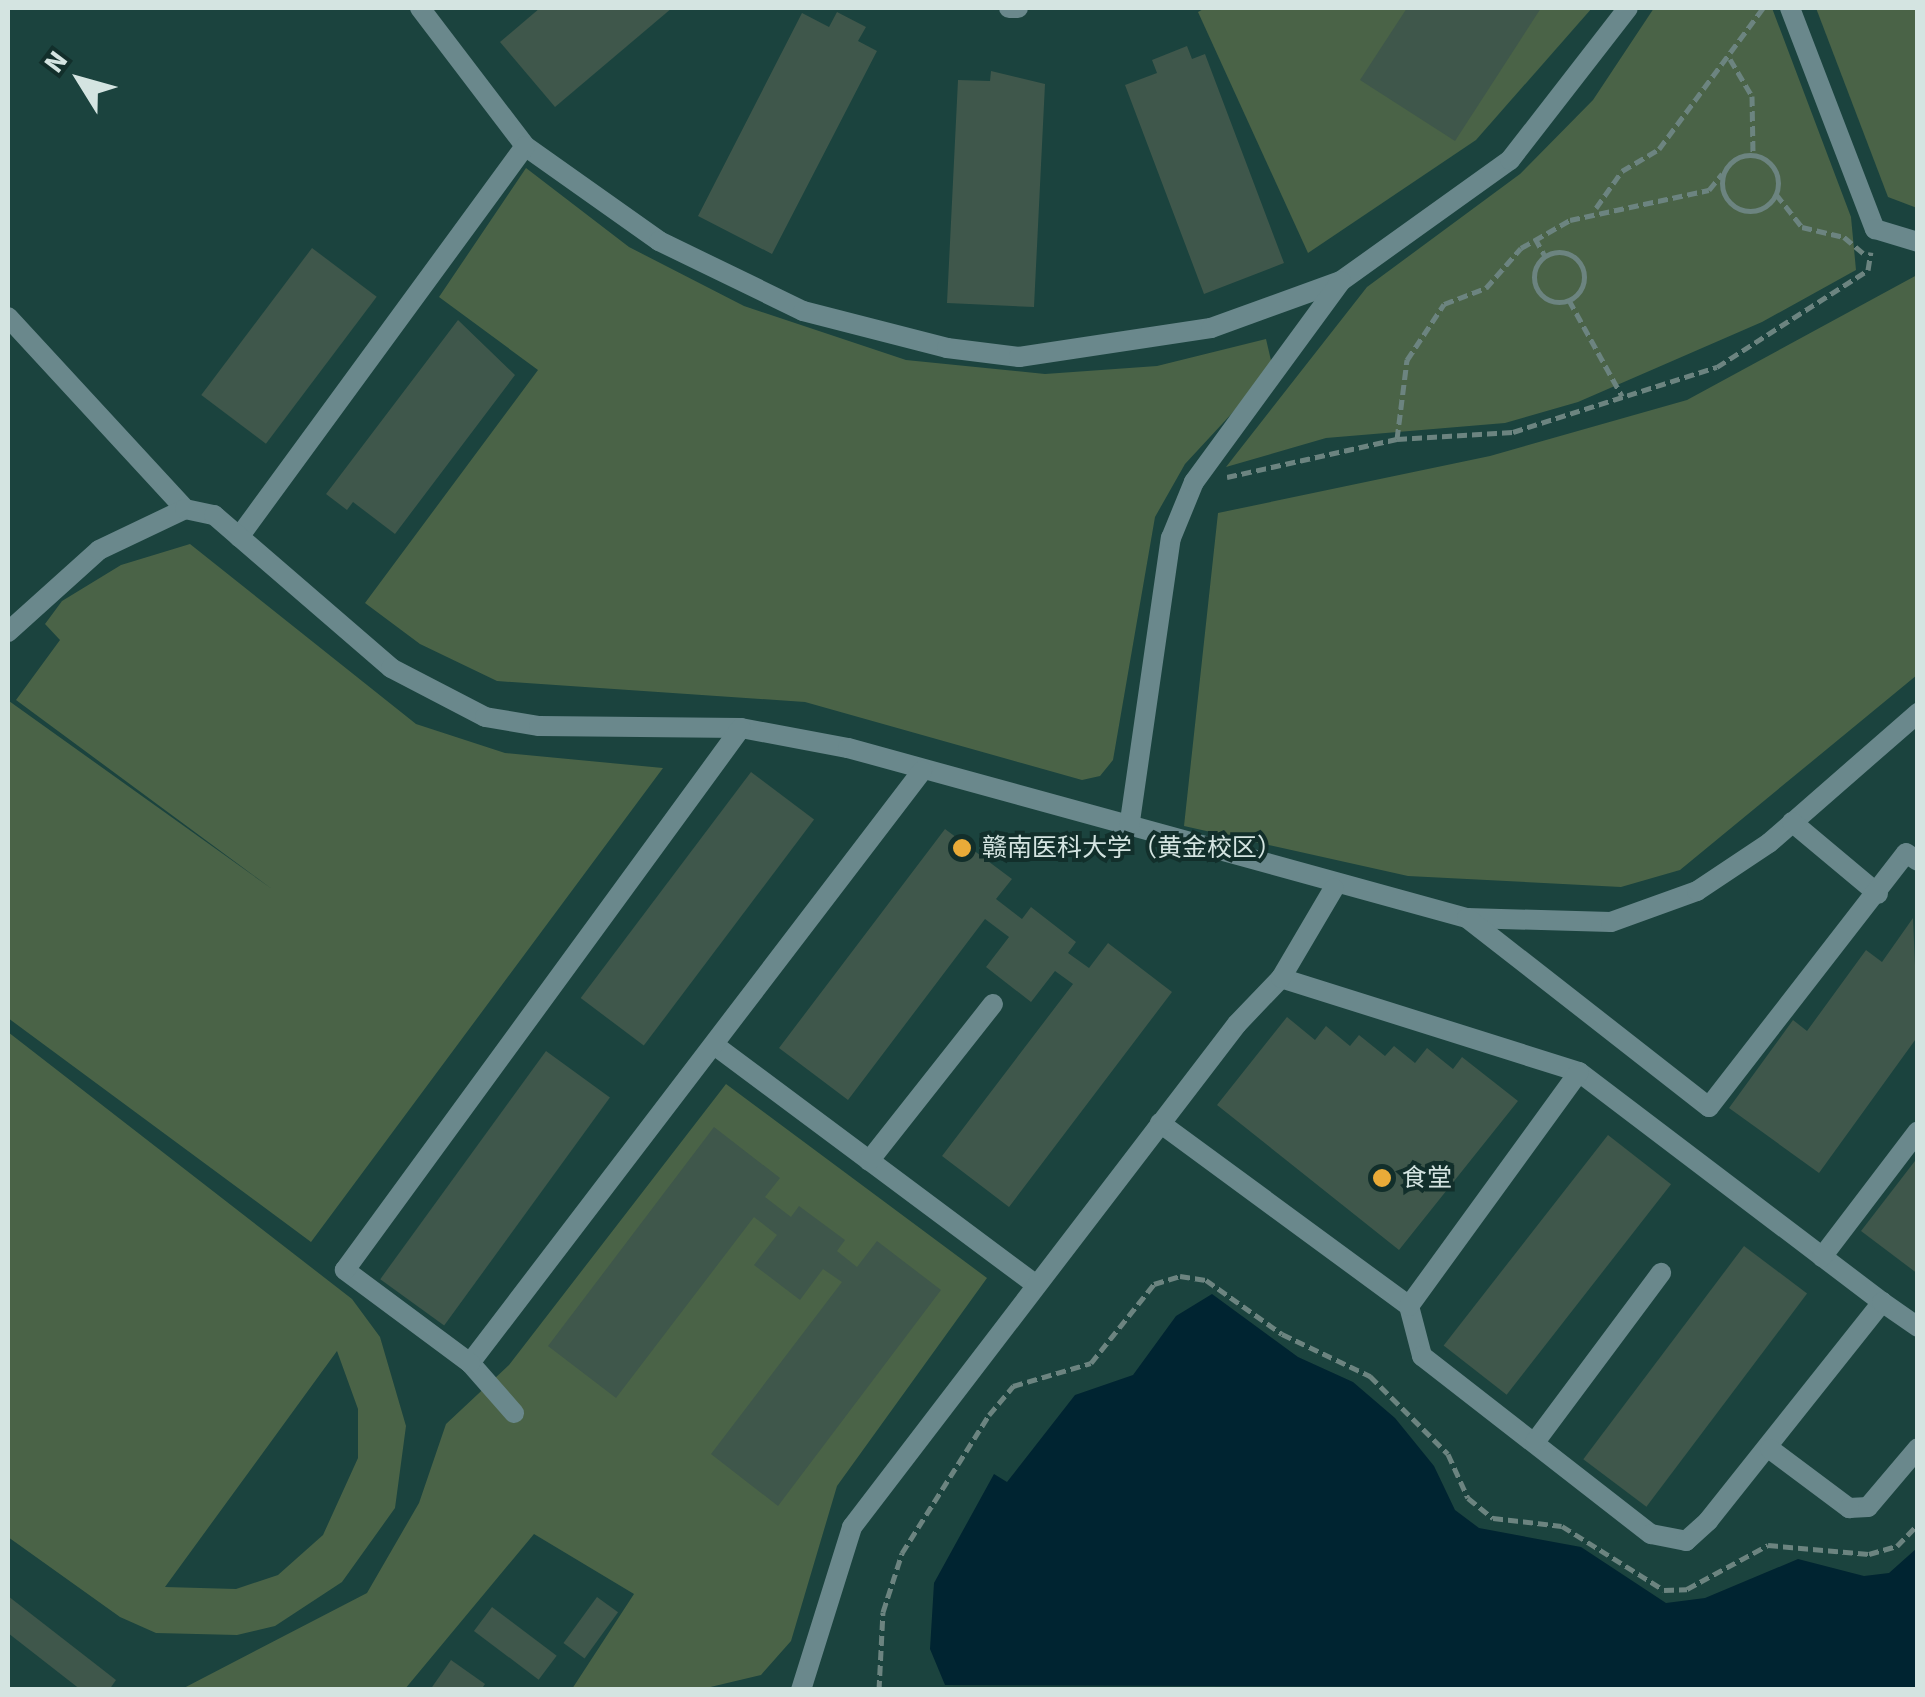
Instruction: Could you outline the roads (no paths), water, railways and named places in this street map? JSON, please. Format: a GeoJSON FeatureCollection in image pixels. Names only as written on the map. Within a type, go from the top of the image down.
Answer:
{"type":"FeatureCollection","features":[{"type":"Feature","properties":{"kind":"street"},"geometry":{"type":"LineString","coordinates":[[420,8],[526,146],[571,184],[748,290],[947,348],[1019,357],[1086,351],[1211,328],[1340,281],[1510,160],[1628,8]]}},
{"type":"Feature","properties":{"kind":"street"},"geometry":{"type":"LineString","coordinates":[[1009,8],[1018,8]]}},
{"type":"Feature","properties":{"kind":"street"},"geometry":{"type":"LineString","coordinates":[[1790,8],[1875,229],[1918,242]]}},
{"type":"Feature","properties":{"kind":"street"},"geometry":{"type":"LineString","coordinates":[[240,537],[526,146]]}},
{"type":"Feature","properties":{"kind":"street"},"geometry":{"type":"LineString","coordinates":[[1129,828],[1171,538],[1194,482],[1340,281]]}},
{"type":"Feature","properties":{"kind":"street"},"geometry":{"type":"LineString","coordinates":[[8,317],[185,509],[214,515],[391,668],[484,716],[539,726],[742,728],[922,771],[1334,888],[1467,918],[1611,922],[1697,891],[1792,822],[1918,712]]}},
{"type":"Feature","properties":{"kind":"street"},"geometry":{"type":"LineString","coordinates":[[8,632],[98,550],[185,509]]}},
{"type":"Feature","properties":{"kind":"street"},"geometry":{"type":"LineString","coordinates":[[514,1414],[470,1362],[345,1270],[742,728]]}},
{"type":"Feature","properties":{"kind":"street"},"geometry":{"type":"LineString","coordinates":[[470,1362],[717,1046],[922,771]]}},
{"type":"Feature","properties":{"kind":"street"},"geometry":{"type":"LineString","coordinates":[[1792,822],[1878,894]]}},
{"type":"Feature","properties":{"kind":"street"},"geometry":{"type":"LineString","coordinates":[[1467,918],[1709,1108],[1906,853],[1918,861]]}},
{"type":"Feature","properties":{"kind":"street"},"geometry":{"type":"LineString","coordinates":[[801,1690],[852,1527],[1160,1123],[1281,978],[1334,888]]}},
{"type":"Feature","properties":{"kind":"street"},"geometry":{"type":"LineString","coordinates":[[1281,978],[1579,1072],[1918,1328]]}},
{"type":"Feature","properties":{"kind":"street"},"geometry":{"type":"LineString","coordinates":[[869,1161],[993,1004]]}},
{"type":"Feature","properties":{"kind":"street"},"geometry":{"type":"LineString","coordinates":[[717,1046],[1035,1284]]}},
{"type":"Feature","properties":{"kind":"street"},"geometry":{"type":"LineString","coordinates":[[1410,1306],[1579,1072]]}},
{"type":"Feature","properties":{"kind":"street"},"geometry":{"type":"LineString","coordinates":[[1160,1123],[1410,1306],[1422,1356],[1650,1534],[1686,1541],[1770,1449],[1882,1302]]}},
{"type":"Feature","properties":{"kind":"street"},"geometry":{"type":"LineString","coordinates":[[1822,1257],[1918,1131]]}},
{"type":"Feature","properties":{"kind":"street"},"geometry":{"type":"LineString","coordinates":[[1534,1442],[1661,1274]]}},
{"type":"Feature","properties":{"kind":"street"},"geometry":{"type":"LineString","coordinates":[[1770,1449],[1849,1508],[1868,1507],[1918,1448]]}},
{"type":"Feature","properties":{"kind":"place","name":"赣南医科大学（黄金校区）"},"geometry":{"type":"Point","coordinates":[962,848]}},
{"type":"Feature","properties":{"kind":"place","name":"食堂"},"geometry":{"type":"Point","coordinates":[1382,1178]}}]}
